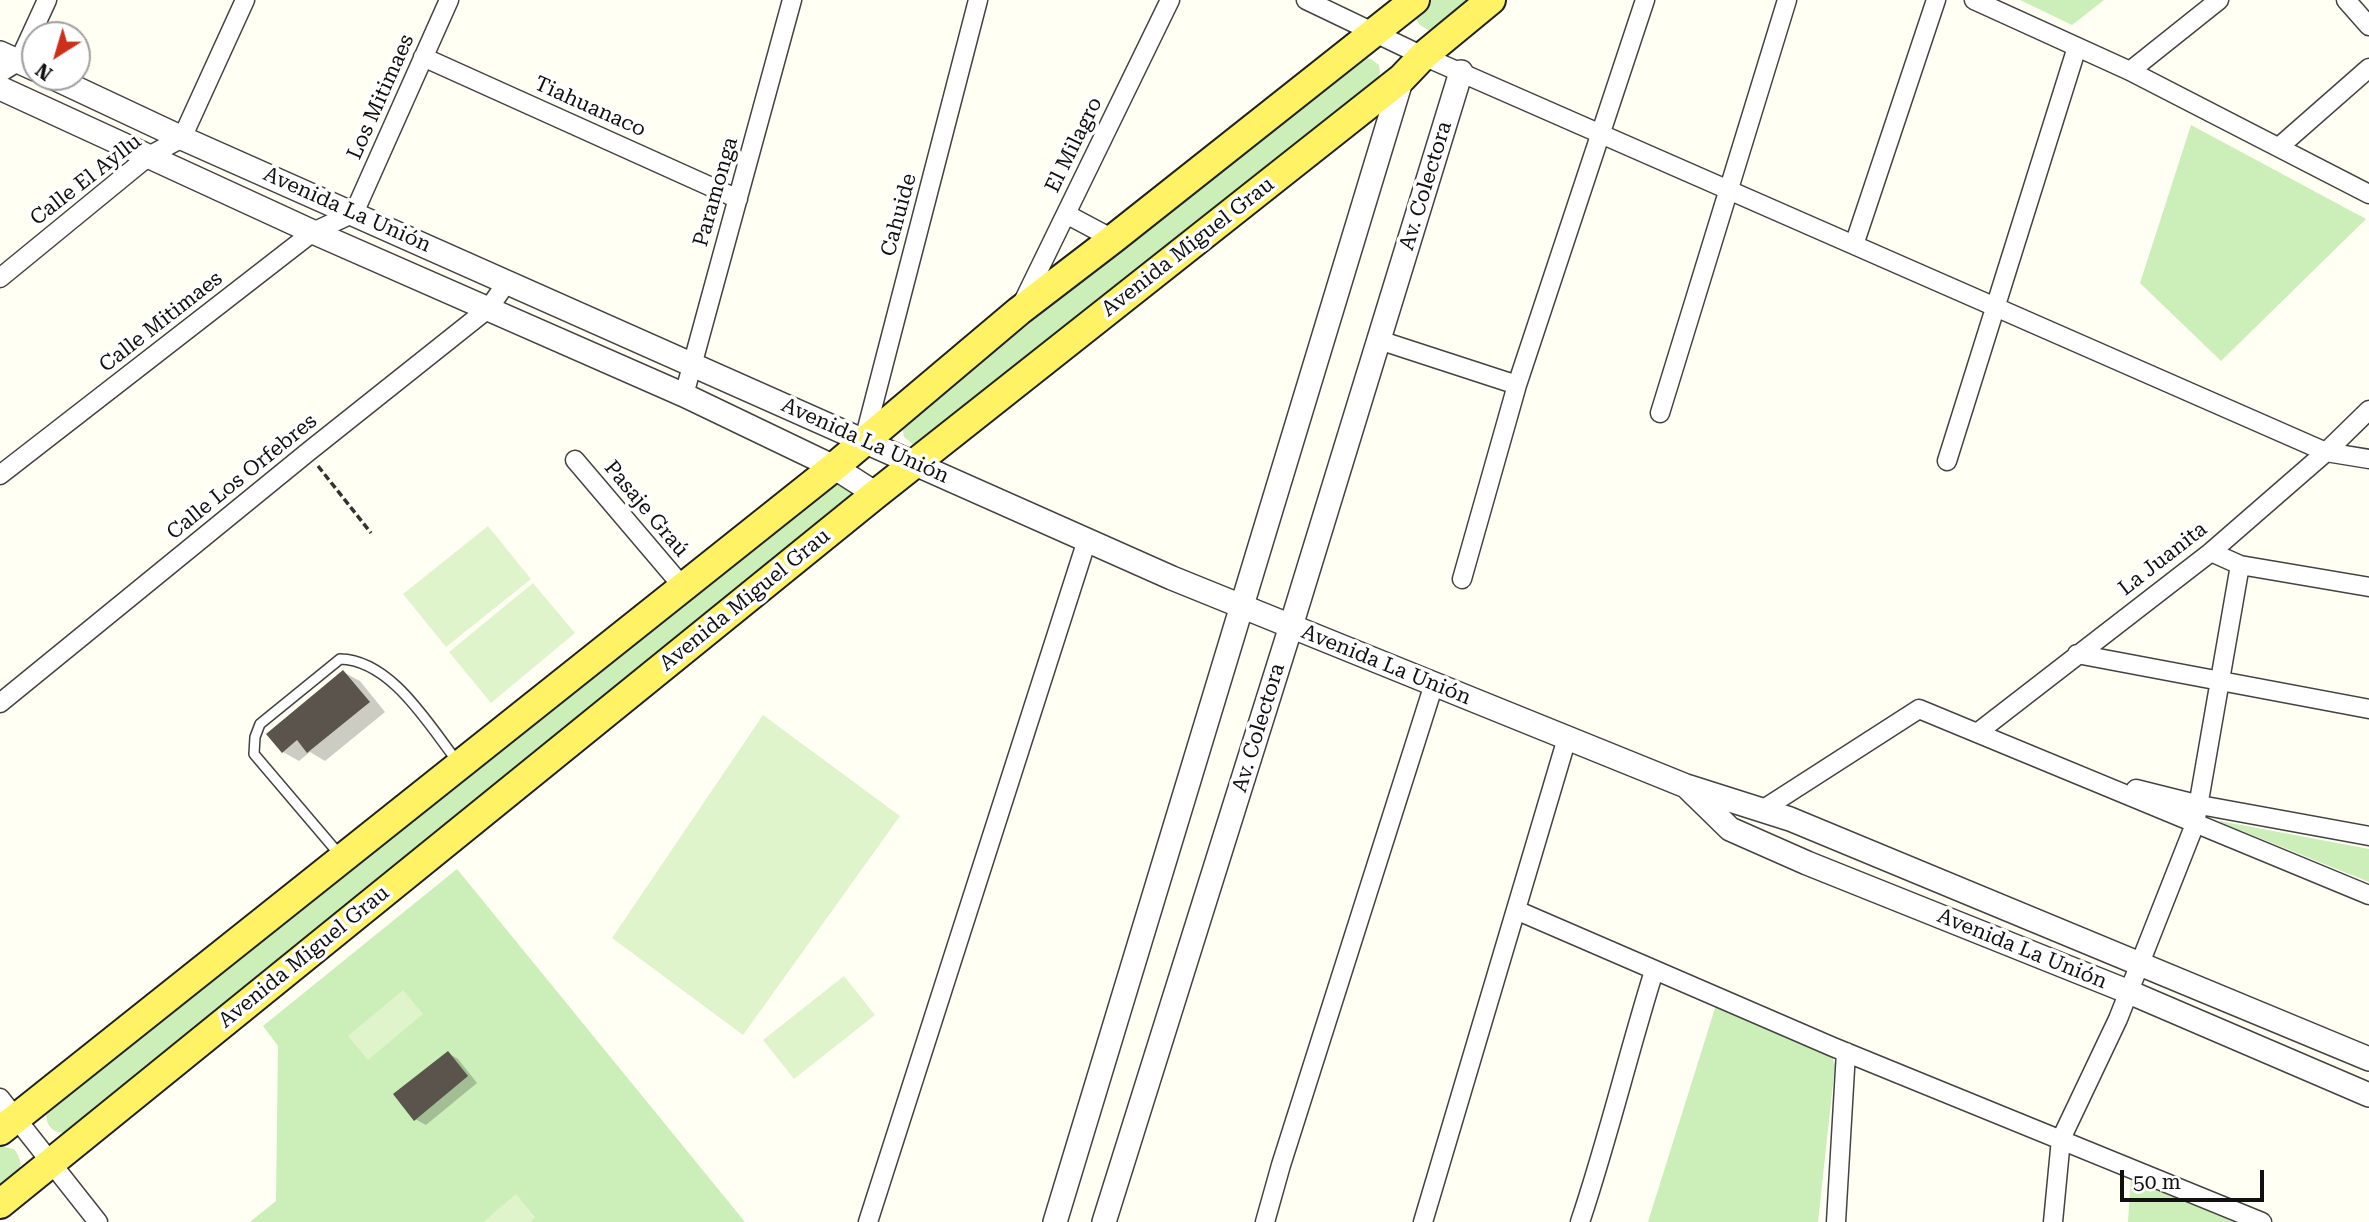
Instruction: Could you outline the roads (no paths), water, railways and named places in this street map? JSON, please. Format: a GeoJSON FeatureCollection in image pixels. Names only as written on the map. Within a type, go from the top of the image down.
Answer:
{"type":"FeatureCollection","features":[{"type":"Feature","properties":{"kind":"main road"},"geometry":{"type":"LineString","coordinates":[[5,1116],[342,859],[834,467],[1019,311],[1415,0]]}},
{"type":"Feature","properties":{"kind":"main road","name":"Avenida Miguel Grau"},"geometry":{"type":"LineString","coordinates":[[0,1204],[914,463],[1402,78],[1423,56],[1491,0]]}},
{"type":"Feature","properties":{"kind":"street"},"geometry":{"type":"LineString","coordinates":[[13,64],[47,0]]}},
{"type":"Feature","properties":{"kind":"street"},"geometry":{"type":"LineString","coordinates":[[182,138],[245,0]]}},
{"type":"Feature","properties":{"kind":"street","name":"Los Mitimaes"},"geometry":{"type":"LineString","coordinates":[[354,213],[449,0]]}},
{"type":"Feature","properties":{"kind":"street","name":"Paramonga"},"geometry":{"type":"LineString","coordinates":[[684,396],[792,0]]}},
{"type":"Feature","properties":{"kind":"street","name":"Cahuide"},"geometry":{"type":"LineString","coordinates":[[864,441],[978,0]]}},
{"type":"Feature","properties":{"kind":"street","name":"El Milagro"},"geometry":{"type":"LineString","coordinates":[[1019,311],[1170,0]]}},
{"type":"Feature","properties":{"kind":"street"},"geometry":{"type":"LineString","coordinates":[[1306,0],[1423,56],[2326,452],[2369,459]]}},
{"type":"Feature","properties":{"kind":"street"},"geometry":{"type":"LineString","coordinates":[[1462,579],[1517,385],[1645,0]]}},
{"type":"Feature","properties":{"kind":"street"},"geometry":{"type":"LineString","coordinates":[[1660,413],[1787,0]]}},
{"type":"Feature","properties":{"kind":"street"},"geometry":{"type":"LineString","coordinates":[[1854,245],[1936,0]]}},
{"type":"Feature","properties":{"kind":"street"},"geometry":{"type":"LineString","coordinates":[[1974,0],[2130,71],[2369,194]]}},
{"type":"Feature","properties":{"kind":"street"},"geometry":{"type":"LineString","coordinates":[[2130,71],[2219,0]]}},
{"type":"Feature","properties":{"kind":"street"},"geometry":{"type":"LineString","coordinates":[[2346,0],[2369,26]]}},
{"type":"Feature","properties":{"kind":"street"},"geometry":{"type":"LineString","coordinates":[[1947,461],[2077,47]]}},
{"type":"Feature","properties":{"kind":"street","name":"Tiahuanaco"},"geometry":{"type":"LineString","coordinates":[[423,57],[738,199]]}},
{"type":"Feature","properties":{"kind":"street"},"geometry":{"type":"LineString","coordinates":[[2279,147],[2369,68]]}},
{"type":"Feature","properties":{"kind":"street","name":"Av. Colectora"},"geometry":{"type":"LineString","coordinates":[[1104,1222],[1461,72]]}},
{"type":"Feature","properties":{"kind":"street"},"geometry":{"type":"LineString","coordinates":[[1055,1222],[1402,78]]}},
{"type":"Feature","properties":{"kind":"street","name":"Avenida La Unión"},"geometry":{"type":"LineString","coordinates":[[0,88],[313,232],[684,396],[834,467],[876,494]]}},
{"type":"Feature","properties":{"kind":"street","name":"Avenida La Unión"},"geometry":{"type":"LineString","coordinates":[[82,91],[1087,540],[1686,786],[1790,819],[2369,1059]]}},
{"type":"Feature","properties":{"kind":"street","name":"Calle El Ayllu"},"geometry":{"type":"LineString","coordinates":[[0,278],[149,156],[182,138]]}},
{"type":"Feature","properties":{"kind":"street","name":"Calle Mitimaes"},"geometry":{"type":"LineString","coordinates":[[0,475],[313,232],[354,213]]}},
{"type":"Feature","properties":{"kind":"street"},"geometry":{"type":"LineString","coordinates":[[1066,215],[1113,239]]}},
{"type":"Feature","properties":{"kind":"street","name":"Calle Los Orfebres"},"geometry":{"type":"LineString","coordinates":[[0,703],[489,308],[507,282]]}},
{"type":"Feature","properties":{"kind":"street"},"geometry":{"type":"LineString","coordinates":[[1379,340],[1517,385]]}},
{"type":"Feature","properties":{"kind":"street","name":"La Juanita"},"geometry":{"type":"LineString","coordinates":[[1977,733],[2211,552],[2326,452],[2369,410]]}},
{"type":"Feature","properties":{"kind":"street","name":"Pasaje Graú"},"geometry":{"type":"LineString","coordinates":[[575,460],[682,587]]}},
{"type":"Feature","properties":{"kind":"street"},"geometry":{"type":"LineString","coordinates":[[868,1222],[1087,540]]}},
{"type":"Feature","properties":{"kind":"street"},"geometry":{"type":"LineString","coordinates":[[2211,552],[2241,565],[2369,587]]}},
{"type":"Feature","properties":{"kind":"street"},"geometry":{"type":"LineString","coordinates":[[2053,1222],[2061,1139],[2129,992],[2195,824],[2241,565]]}},
{"type":"Feature","properties":{"kind":"street"},"geometry":{"type":"LineString","coordinates":[[2077,654],[2369,709]]}},
{"type":"Feature","properties":{"kind":"street"},"geometry":{"type":"LineString","coordinates":[[1265,1222],[1434,684]]}},
{"type":"Feature","properties":{"kind":"street"},"geometry":{"type":"LineString","coordinates":[[1762,810],[1919,709],[2369,895]]}},
{"type":"Feature","properties":{"kind":"street"},"geometry":{"type":"LineString","coordinates":[[1423,1222],[1567,738]]}},
{"type":"Feature","properties":{"kind":"street"},"geometry":{"type":"LineString","coordinates":[[2079,775],[2200,805],[2369,836]]}},
{"type":"Feature","properties":{"kind":"street","name":"Avenida La Unión"},"geometry":{"type":"LineString","coordinates":[[1686,786],[1730,829],[1807,863],[2129,992],[2369,1095]]}},
{"type":"Feature","properties":{"kind":"street"},"geometry":{"type":"LineString","coordinates":[[1516,910],[1846,1052],[2262,1222]]}},
{"type":"Feature","properties":{"kind":"street"},"geometry":{"type":"LineString","coordinates":[[1580,1222],[1600,1162],[1629,1051],[1654,971]]}},
{"type":"Feature","properties":{"kind":"street"},"geometry":{"type":"LineString","coordinates":[[1836,1222],[1846,1052]]}},
{"type":"Feature","properties":{"kind":"street"},"geometry":{"type":"LineString","coordinates":[[5,1116],[51,1163],[98,1222]]}},
{"type":"Feature","properties":{"kind":"lane"},"geometry":{"type":"LineString","coordinates":[[342,859],[254,754],[255,737],[260,724],[340,659],[356,659],[380,671],[396,685],[460,765]]}}]}
